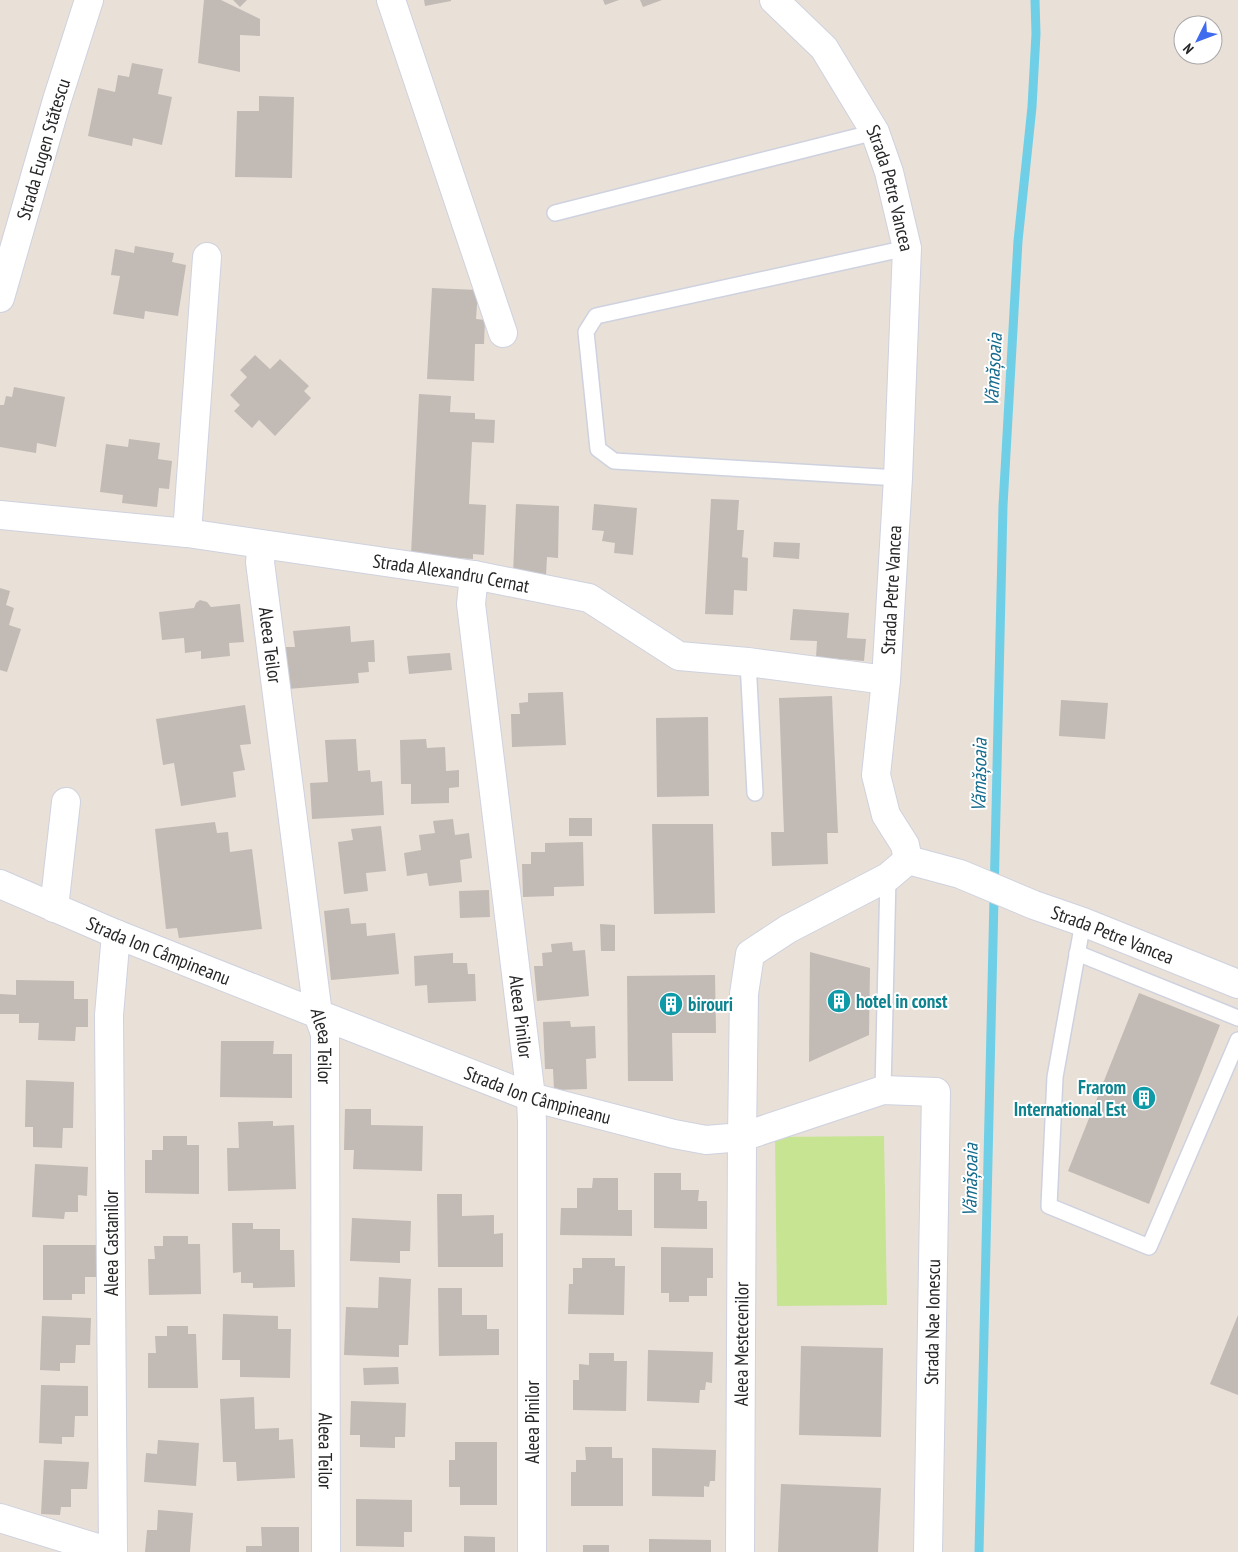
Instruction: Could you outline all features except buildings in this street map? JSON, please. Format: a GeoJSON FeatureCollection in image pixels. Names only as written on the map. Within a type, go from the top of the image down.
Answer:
{"type":"FeatureCollection","features":[{"type":"Feature","properties":{"kind":"street","name":"Strada Eugen Stătescu"},"geometry":{"type":"LineString","coordinates":[[0,298],[57,100],[89,0]]}},
{"type":"Feature","properties":{"kind":"street"},"geometry":{"type":"LineString","coordinates":[[392,0],[503,333]]}},
{"type":"Feature","properties":{"kind":"street","name":"Strada Petre Vancea"},"geometry":{"type":"LineString","coordinates":[[774,0],[824,48],[875,132],[889,172],[907,248],[898,478],[886,680],[876,775],[886,815],[905,845],[898,869],[960,874],[1034,905],[1083,922],[1238,984]]}},
{"type":"Feature","properties":{"kind":"street"},"geometry":{"type":"LineString","coordinates":[[187,533],[207,257]]}},
{"type":"Feature","properties":{"kind":"street","name":"Strada Alexandru Cernat"},"geometry":{"type":"LineString","coordinates":[[0,515],[187,533],[474,575],[589,598],[679,656],[748,662],[886,680]]}},
{"type":"Feature","properties":{"kind":"street","name":"Aleea Teilor"},"geometry":{"type":"LineString","coordinates":[[262,545],[260,562],[318,1014],[325,1034],[326,1552]]}},
{"type":"Feature","properties":{"kind":"street","name":"Aleea Pinilor"},"geometry":{"type":"LineString","coordinates":[[474,575],[471,604],[531,1097],[532,1552]]}},
{"type":"Feature","properties":{"kind":"street"},"geometry":{"type":"LineString","coordinates":[[54,908],[66,802]]}},
{"type":"Feature","properties":{"kind":"street"},"geometry":{"type":"LineString","coordinates":[[742,1137],[744,994],[750,954],[788,929],[898,869]]}},
{"type":"Feature","properties":{"kind":"street","name":"Strada Ion Câmpineanu"},"geometry":{"type":"LineString","coordinates":[[0,884],[116,934],[531,1097],[674,1134],[706,1140],[742,1137],[883,1090]]}},
{"type":"Feature","properties":{"kind":"street","name":"Aleea Castanilor"},"geometry":{"type":"LineString","coordinates":[[111,1552],[109,1015],[116,934]]}},
{"type":"Feature","properties":{"kind":"street","name":"Strada Nae Ionescu"},"geometry":{"type":"LineString","coordinates":[[883,1090],[936,1092],[928,1552]]}},
{"type":"Feature","properties":{"kind":"street","name":"Aleea Mestecenilor"},"geometry":{"type":"LineString","coordinates":[[740,1552],[742,1137]]}},
{"type":"Feature","properties":{"kind":"street"},"geometry":{"type":"LineString","coordinates":[[0,1518],[111,1552]]}},
{"type":"Feature","properties":{"kind":"lane"},"geometry":{"type":"LineString","coordinates":[[555,213],[875,132]]}},
{"type":"Feature","properties":{"kind":"lane"},"geometry":{"type":"LineString","coordinates":[[898,478],[614,461],[598,449],[586,332],[596,316],[907,248]]}},
{"type":"Feature","properties":{"kind":"lane"},"geometry":{"type":"LineString","coordinates":[[748,662],[754,793]]}},
{"type":"Feature","properties":{"kind":"lane"},"geometry":{"type":"LineString","coordinates":[[883,1090],[898,869]]}},
{"type":"Feature","properties":{"kind":"lane"},"geometry":{"type":"LineString","coordinates":[[1083,922],[1055,1078],[1049,1206],[1149,1246],[1238,1040]]}},
{"type":"Feature","properties":{"kind":"lane"},"geometry":{"type":"LineString","coordinates":[[1077,953],[1238,1018]]}},
{"type":"Feature","properties":{"kind":"green space"},"geometry":{"type":"Polygon","coordinates":[[[884,1136],[887,1305],[777,1306],[775,1137],[884,1136]]]}},
{"type":"Feature","properties":{"kind":"waterway","name":"Vămășoaia"},"geometry":{"type":"LineString","coordinates":[[979,1552],[1003,506],[1018,241],[1032,107],[1036,34],[1035,0]]}},
{"type":"Feature","properties":{"kind":"place","name":"hotel in const"},"geometry":{"type":"Point","coordinates":[839,1001]}},
{"type":"Feature","properties":{"kind":"place","name":"birouri"},"geometry":{"type":"Point","coordinates":[671,1004]}},
{"type":"Feature","properties":{"kind":"place","name":"Frarom International Est"},"geometry":{"type":"Point","coordinates":[1144,1098]}}]}
